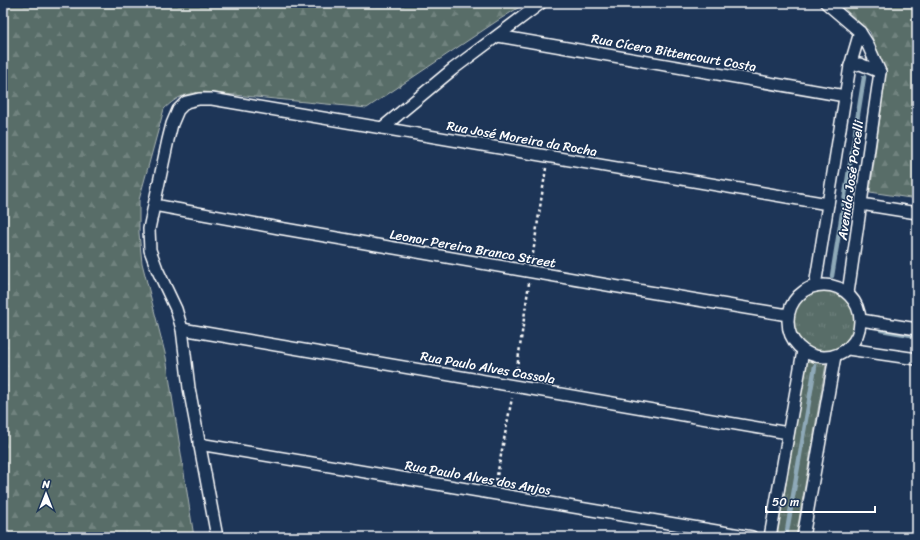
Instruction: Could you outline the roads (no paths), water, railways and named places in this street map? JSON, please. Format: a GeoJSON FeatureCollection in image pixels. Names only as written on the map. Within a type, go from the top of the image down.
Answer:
{"type":"FeatureCollection","features":[{"type":"Feature","properties":{"kind":"street"},"geometry":{"type":"LineString","coordinates":[[382,128],[453,69],[541,3]]}},
{"type":"Feature","properties":{"kind":"street"},"geometry":{"type":"LineString","coordinates":[[826,3],[860,32],[867,43],[880,72]]}},
{"type":"Feature","properties":{"kind":"street","name":"Avenida José Porcelli"},"geometry":{"type":"LineString","coordinates":[[815,286],[850,66],[860,32]]}},
{"type":"Feature","properties":{"kind":"street","name":"Rua Cícero Bittencourt Costa"},"geometry":{"type":"LineString","coordinates":[[498,36],[845,96]]}},
{"type":"Feature","properties":{"kind":"street"},"geometry":{"type":"LineString","coordinates":[[850,66],[860,64],[880,72]]}},
{"type":"Feature","properties":{"kind":"street","name":"Avenida José Porcelli"},"geometry":{"type":"LineString","coordinates":[[848,293],[880,72]]}},
{"type":"Feature","properties":{"kind":"street","name":"Rua José Moreira da Rocha"},"geometry":{"type":"LineString","coordinates":[[154,204],[172,124],[178,110],[186,102],[199,99],[212,99],[828,204]]}},
{"type":"Feature","properties":{"kind":"street"},"geometry":{"type":"LineString","coordinates":[[154,204],[149,229],[150,250],[157,269],[176,309],[182,329],[189,388],[217,537]]}},
{"type":"Feature","properties":{"kind":"street","name":"Leonor Pereira Branco Street"},"geometry":{"type":"LineString","coordinates":[[154,204],[279,228],[788,315]]}},
{"type":"Feature","properties":{"kind":"street"},"geometry":{"type":"LineString","coordinates":[[861,204],[917,213]]}},
{"type":"Feature","properties":{"kind":"street"},"geometry":{"type":"LineString","coordinates":[[831,285],[839,287],[848,293],[855,300],[861,320],[860,331],[855,340],[848,349],[835,356],[814,356],[803,351],[794,342],[790,334],[788,315],[792,303],[801,293],[815,286],[831,285]]}},
{"type":"Feature","properties":{"kind":"street"},"geometry":{"type":"LineString","coordinates":[[861,320],[917,329]]}},
{"type":"Feature","properties":{"kind":"street","name":"Rua Paulo Alves Cassola"},"geometry":{"type":"LineString","coordinates":[[182,329],[788,433]]}},
{"type":"Feature","properties":{"kind":"street"},"geometry":{"type":"LineString","coordinates":[[848,349],[917,359]]}},
{"type":"Feature","properties":{"kind":"street"},"geometry":{"type":"LineString","coordinates":[[770,537],[803,351]]}},
{"type":"Feature","properties":{"kind":"street"},"geometry":{"type":"LineString","coordinates":[[803,537],[835,356]]}},
{"type":"Feature","properties":{"kind":"street","name":"Rua Paulo Alves dos Anjos"},"geometry":{"type":"LineString","coordinates":[[199,444],[752,537]]}},
{"type":"Feature","properties":{"kind":"waterway"},"geometry":{"type":"LineString","coordinates":[[832,276],[864,77]]}},
{"type":"Feature","properties":{"kind":"waterway"},"geometry":{"type":"LineString","coordinates":[[881,330],[917,336]]}},
{"type":"Feature","properties":{"kind":"waterway"},"geometry":{"type":"LineString","coordinates":[[786,537],[815,366]]}}]}
